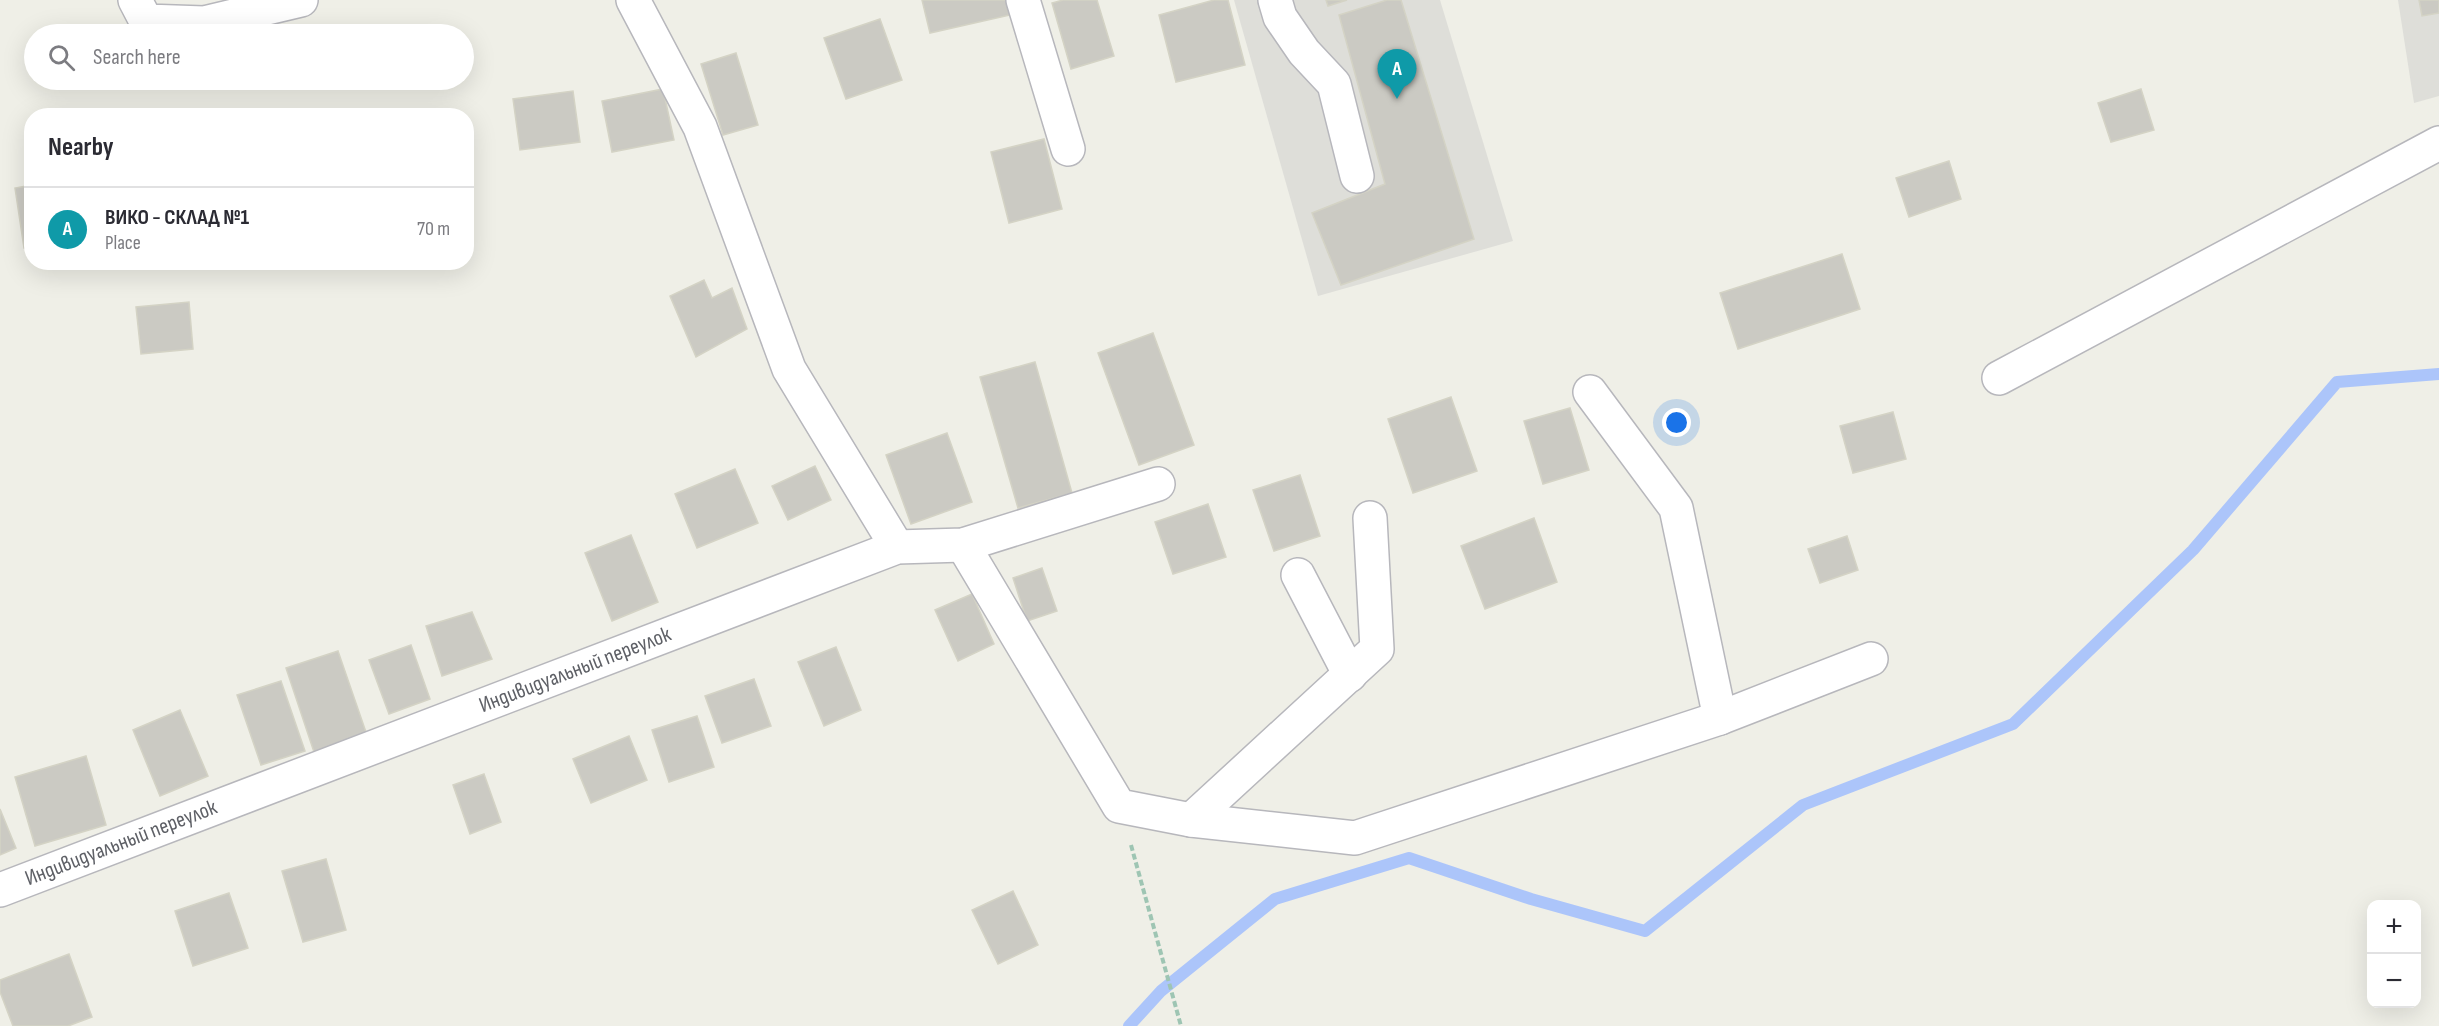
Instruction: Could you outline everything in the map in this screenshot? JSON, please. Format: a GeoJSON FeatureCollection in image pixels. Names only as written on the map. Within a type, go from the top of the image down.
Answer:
{"type":"FeatureCollection","features":[{"type":"Feature","properties":{"kind":"street"},"geometry":{"type":"LineString","coordinates":[[135,0],[146,21],[204,22],[300,0]]}},
{"type":"Feature","properties":{"kind":"street"},"geometry":{"type":"LineString","coordinates":[[633,0],[700,127],[789,369],[897,547]]}},
{"type":"Feature","properties":{"kind":"street"},"geometry":{"type":"LineString","coordinates":[[1023,0],[1068,149]]}},
{"type":"Feature","properties":{"kind":"street"},"geometry":{"type":"LineString","coordinates":[[1275,0],[1280,17],[1304,52],[1334,84],[1357,176]]}},
{"type":"Feature","properties":{"kind":"street"},"geometry":{"type":"LineString","coordinates":[[1999,378],[2439,143]]}},
{"type":"Feature","properties":{"kind":"street"},"geometry":{"type":"LineString","coordinates":[[1590,392],[1676,508],[1720,718]]}},
{"type":"Feature","properties":{"kind":"street","name":"Индивидуальный переулок"},"geometry":{"type":"LineString","coordinates":[[0,890],[897,547],[963,545],[1158,484]]}},
{"type":"Feature","properties":{"kind":"street"},"geometry":{"type":"LineString","coordinates":[[1191,820],[1377,649],[1370,518]]}},
{"type":"Feature","properties":{"kind":"street"},"geometry":{"type":"LineString","coordinates":[[963,545],[1119,807],[1191,820],[1355,838],[1720,718],[1871,659]]}},
{"type":"Feature","properties":{"kind":"street"},"geometry":{"type":"LineString","coordinates":[[1298,575],[1350,675]]}},
{"type":"Feature","properties":{"kind":"path"},"geometry":{"type":"LineString","coordinates":[[1119,807],[1181,1026]]}},
{"type":"Feature","properties":{"kind":"shaded area"},"geometry":{"type":"Polygon","coordinates":[[[1234,0],[1440,0],[1513,241],[1318,296],[1234,0]]]}},
{"type":"Feature","properties":{"kind":"shaded area"},"geometry":{"type":"Polygon","coordinates":[[[2398,0],[2439,0],[2439,96],[2414,103],[2398,0]]]}},
{"type":"Feature","properties":{"kind":"building"},"geometry":{"type":"Polygon","coordinates":[[[922,0],[1006,0],[1010,15],[930,33],[922,0]]]}},
{"type":"Feature","properties":{"kind":"building"},"geometry":{"type":"Polygon","coordinates":[[[1063,0],[1097,0],[1114,56],[1071,69],[1052,3],[1063,0]]]}},
{"type":"Feature","properties":{"kind":"building"},"geometry":{"type":"Polygon","coordinates":[[[1214,0],[1228,0],[1245,65],[1176,82],[1159,15],[1214,0]]]}},
{"type":"Feature","properties":{"kind":"building"},"geometry":{"type":"Polygon","coordinates":[[[1326,0],[1347,0],[1328,6],[1326,0]]]}},
{"type":"Feature","properties":{"kind":"building"},"geometry":{"type":"Polygon","coordinates":[[[1387,0],[1401,0],[1474,239],[1341,285],[1312,213],[1385,184],[1339,15],[1387,0]]]}},
{"type":"Feature","properties":{"kind":"building"},"geometry":{"type":"Polygon","coordinates":[[[2419,0],[2439,0],[2439,13],[2422,16],[2419,0]]]}},
{"type":"Feature","properties":{"kind":"building"},"geometry":{"type":"Polygon","coordinates":[[[880,19],[902,80],[846,99],[824,38],[880,19]]]}},
{"type":"Feature","properties":{"kind":"building"},"geometry":{"type":"Polygon","coordinates":[[[736,53],[758,125],[723,135],[701,64],[736,53]]]}},
{"type":"Feature","properties":{"kind":"building"},"geometry":{"type":"Polygon","coordinates":[[[663,89],[674,140],[612,152],[602,101],[663,89]]]}},
{"type":"Feature","properties":{"kind":"building"},"geometry":{"type":"Polygon","coordinates":[[[2141,89],[2154,130],[2111,142],[2098,103],[2141,89]]]}},
{"type":"Feature","properties":{"kind":"building"},"geometry":{"type":"Polygon","coordinates":[[[573,91],[580,142],[520,150],[513,99],[573,91]]]}},
{"type":"Feature","properties":{"kind":"building"},"geometry":{"type":"Polygon","coordinates":[[[1044,139],[1062,209],[1009,223],[991,152],[1044,139]]]}},
{"type":"Feature","properties":{"kind":"building"},"geometry":{"type":"Polygon","coordinates":[[[1949,161],[1961,199],[1909,217],[1896,178],[1949,161]]]}},
{"type":"Feature","properties":{"kind":"building"},"geometry":{"type":"Polygon","coordinates":[[[24,186],[24,248],[15,188],[24,186]]]}},
{"type":"Feature","properties":{"kind":"building"},"geometry":{"type":"Polygon","coordinates":[[[1842,254],[1860,309],[1738,349],[1720,293],[1842,254]]]}},
{"type":"Feature","properties":{"kind":"building"},"geometry":{"type":"Polygon","coordinates":[[[704,280],[712,298],[732,288],[747,329],[696,357],[670,296],[704,280]]]}},
{"type":"Feature","properties":{"kind":"building"},"geometry":{"type":"Polygon","coordinates":[[[189,302],[193,349],[141,354],[136,307],[189,302]]]}},
{"type":"Feature","properties":{"kind":"building"},"geometry":{"type":"Polygon","coordinates":[[[1153,333],[1194,445],[1139,465],[1098,353],[1153,333]]]}},
{"type":"Feature","properties":{"kind":"building"},"geometry":{"type":"Polygon","coordinates":[[[1035,362],[1072,493],[1018,508],[980,377],[1035,362]]]}},
{"type":"Feature","properties":{"kind":"building"},"geometry":{"type":"Polygon","coordinates":[[[1451,397],[1477,471],[1413,493],[1388,419],[1451,397]]]}},
{"type":"Feature","properties":{"kind":"building"},"geometry":{"type":"Polygon","coordinates":[[[1570,408],[1589,470],[1543,484],[1524,421],[1570,408]]]}},
{"type":"Feature","properties":{"kind":"building"},"geometry":{"type":"Polygon","coordinates":[[[1893,412],[1906,459],[1853,473],[1840,426],[1893,412]]]}},
{"type":"Feature","properties":{"kind":"building"},"geometry":{"type":"Polygon","coordinates":[[[947,433],[972,502],[911,524],[886,455],[947,433]]]}},
{"type":"Feature","properties":{"kind":"building"},"geometry":{"type":"Polygon","coordinates":[[[815,466],[831,500],[788,520],[772,486],[815,466]]]}},
{"type":"Feature","properties":{"kind":"building"},"geometry":{"type":"Polygon","coordinates":[[[735,469],[758,523],[697,548],[675,494],[735,469]]]}},
{"type":"Feature","properties":{"kind":"building"},"geometry":{"type":"Polygon","coordinates":[[[1300,475],[1320,536],[1274,551],[1253,490],[1300,475]]]}},
{"type":"Feature","properties":{"kind":"building"},"geometry":{"type":"Polygon","coordinates":[[[1208,504],[1226,557],[1173,574],[1155,522],[1208,504]]]}},
{"type":"Feature","properties":{"kind":"building"},"geometry":{"type":"Polygon","coordinates":[[[1534,518],[1557,582],[1485,609],[1461,546],[1534,518]]]}},
{"type":"Feature","properties":{"kind":"building"},"geometry":{"type":"Polygon","coordinates":[[[631,535],[658,602],[612,621],[585,553],[631,535]]]}},
{"type":"Feature","properties":{"kind":"building"},"geometry":{"type":"Polygon","coordinates":[[[1847,536],[1858,570],[1820,583],[1808,549],[1847,536]]]}},
{"type":"Feature","properties":{"kind":"building"},"geometry":{"type":"Polygon","coordinates":[[[1042,568],[1057,611],[1027,621],[1013,578],[1042,568]]]}},
{"type":"Feature","properties":{"kind":"building"},"geometry":{"type":"Polygon","coordinates":[[[972,594],[994,644],[958,661],[935,610],[972,594]]]}},
{"type":"Feature","properties":{"kind":"building"},"geometry":{"type":"Polygon","coordinates":[[[472,612],[492,659],[442,676],[426,626],[472,612]]]}},
{"type":"Feature","properties":{"kind":"building"},"geometry":{"type":"Polygon","coordinates":[[[411,645],[430,699],[389,714],[369,660],[411,645]]]}},
{"type":"Feature","properties":{"kind":"building"},"geometry":{"type":"Polygon","coordinates":[[[836,647],[861,710],[824,726],[798,662],[836,647]]]}},
{"type":"Feature","properties":{"kind":"building"},"geometry":{"type":"Polygon","coordinates":[[[338,651],[368,738],[315,755],[286,668],[338,651]]]}},
{"type":"Feature","properties":{"kind":"building"},"geometry":{"type":"Polygon","coordinates":[[[754,679],[771,726],[722,743],[705,696],[754,679]]]}},
{"type":"Feature","properties":{"kind":"building"},"geometry":{"type":"Polygon","coordinates":[[[281,681],[305,751],[261,765],[237,695],[281,681]]]}},
{"type":"Feature","properties":{"kind":"building"},"geometry":{"type":"Polygon","coordinates":[[[180,710],[208,776],[160,796],[133,730],[180,710]]]}},
{"type":"Feature","properties":{"kind":"building"},"geometry":{"type":"Polygon","coordinates":[[[697,716],[714,767],[669,782],[652,730],[697,716]]]}},
{"type":"Feature","properties":{"kind":"building"},"geometry":{"type":"Polygon","coordinates":[[[629,736],[647,780],[591,803],[573,759],[629,736]]]}},
{"type":"Feature","properties":{"kind":"building"},"geometry":{"type":"Polygon","coordinates":[[[86,756],[106,825],[35,846],[15,777],[86,756]]]}},
{"type":"Feature","properties":{"kind":"building"},"geometry":{"type":"Polygon","coordinates":[[[484,774],[501,822],[470,834],[453,785],[484,774]]]}},
{"type":"Feature","properties":{"kind":"building"},"geometry":{"type":"Polygon","coordinates":[[[0,809],[16,848],[0,855],[0,809]]]}},
{"type":"Feature","properties":{"kind":"building"},"geometry":{"type":"Polygon","coordinates":[[[326,859],[346,930],[303,942],[282,871],[326,859]]]}},
{"type":"Feature","properties":{"kind":"building"},"geometry":{"type":"Polygon","coordinates":[[[1013,891],[1038,945],[998,964],[972,910],[1013,891]]]}},
{"type":"Feature","properties":{"kind":"building"},"geometry":{"type":"Polygon","coordinates":[[[229,893],[248,948],[193,966],[175,911],[229,893]]]}},
{"type":"Feature","properties":{"kind":"building"},"geometry":{"type":"Polygon","coordinates":[[[69,954],[92,1017],[68,1026],[13,1026],[0,992],[0,980],[69,954]]]}},
{"type":"Feature","properties":{"kind":"waterway"},"geometry":{"type":"LineString","coordinates":[[1129,1026],[1161,991],[1275,899],[1409,858],[1531,899],[1645,931],[1803,805],[2013,724],[2193,550],[2337,382],[2439,374]]}},
{"type":"Feature","properties":{"kind":"place","name":"ВИКО - СКЛАД №1"},"geometry":{"type":"Point","coordinates":[1397,99]}}]}
